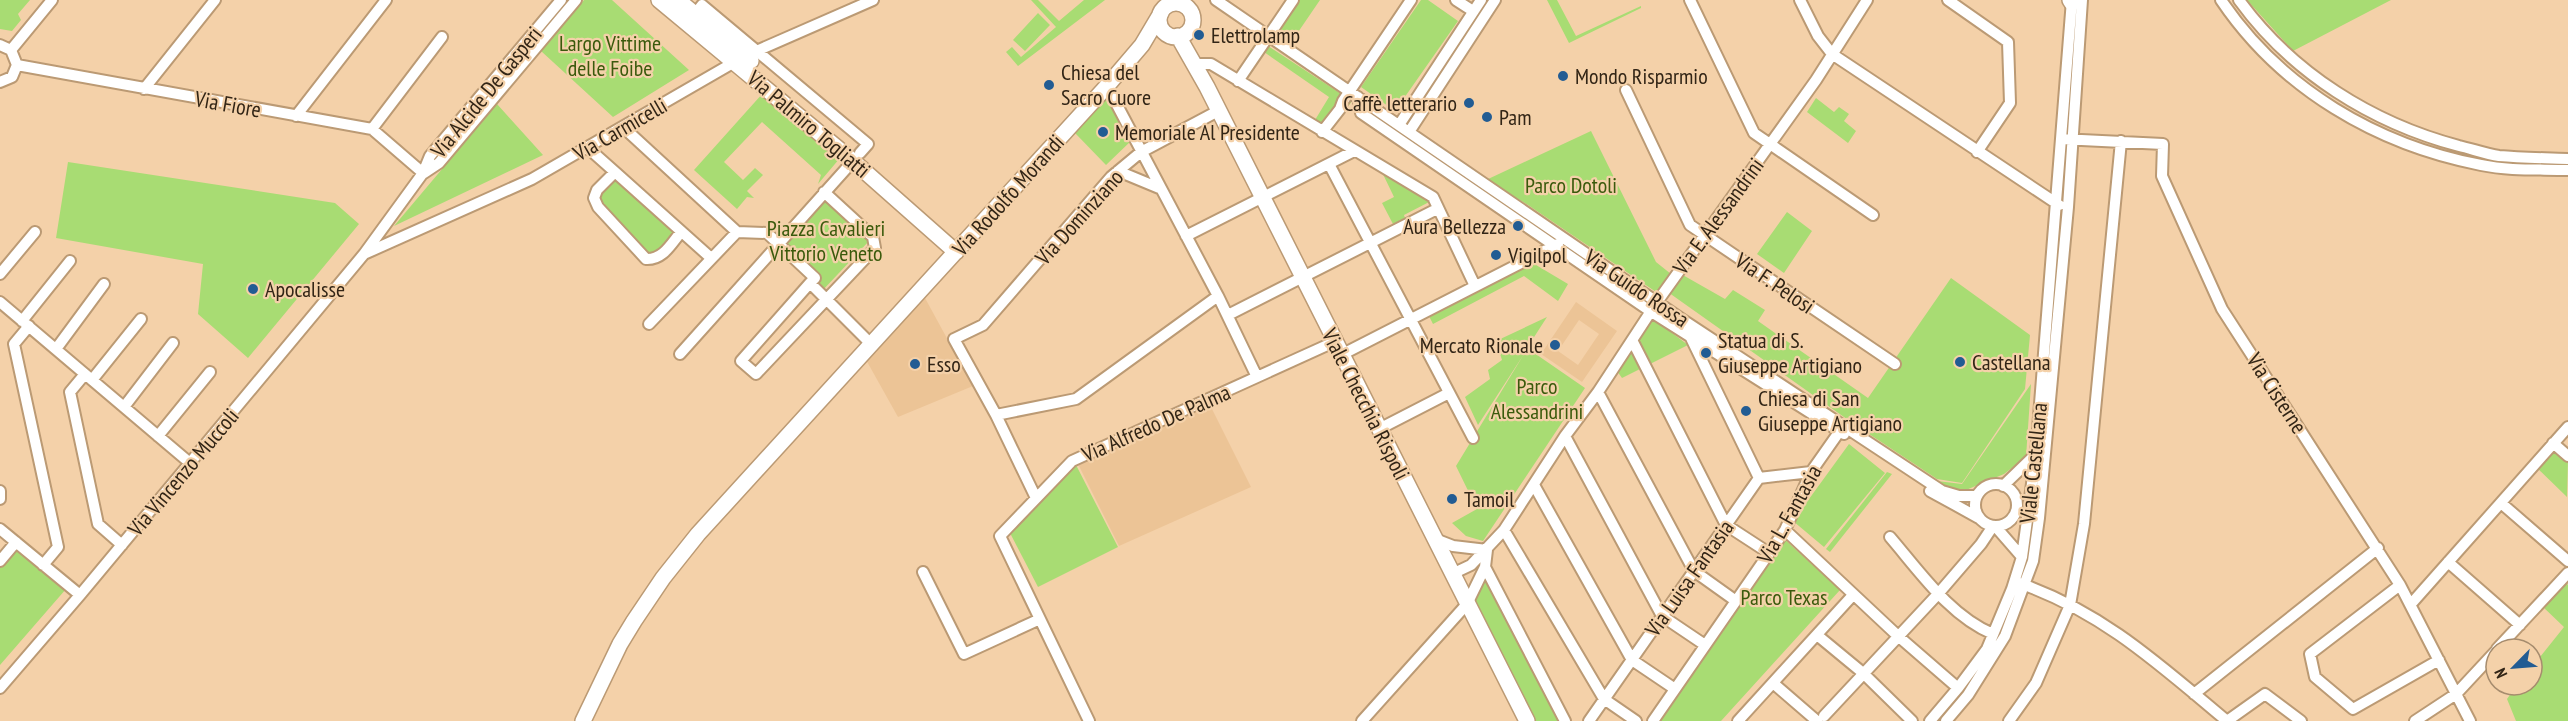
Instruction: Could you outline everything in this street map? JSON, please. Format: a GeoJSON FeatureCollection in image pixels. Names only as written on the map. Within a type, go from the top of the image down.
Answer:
{"type":"FeatureCollection","features":[{"type":"Feature","properties":{"kind":"main road","name":"Via Palmiro Togliatti"},"geometry":{"type":"LineString","coordinates":[[658,0],[746,56],[956,252]]}},
{"type":"Feature","properties":{"kind":"main road","name":"Via Palmiro Togliatti"},"geometry":{"type":"LineString","coordinates":[[678,0],[691,19]]}},
{"type":"Feature","properties":{"kind":"main road","name":"Viale Checchia Rispoli"},"geometry":{"type":"LineString","coordinates":[[1178,32],[1192,23],[1191,12],[1182,2],[1164,7],[1160,24],[1178,32],[1200,64],[1207,87]]}},
{"type":"Feature","properties":{"kind":"main road","name":"Via Rodolfo Morandi"},"geometry":{"type":"LineString","coordinates":[[582,721],[620,644],[663,578],[698,534],[760,463],[1107,86],[1142,45],[1164,7]]}},
{"type":"Feature","properties":{"kind":"main road","name":"Viale Checchia Rispoli"},"geometry":{"type":"LineString","coordinates":[[1178,32],[1527,721]]}},
{"type":"Feature","properties":{"kind":"main road","name":"Via Rodolfo Morandi"},"geometry":{"type":"LineString","coordinates":[[1142,45],[1178,32]]}},
{"type":"Feature","properties":{"kind":"street"},"geometry":{"type":"LineString","coordinates":[[12,50],[52,0]]}},
{"type":"Feature","properties":{"kind":"street"},"geometry":{"type":"LineString","coordinates":[[144,89],[215,0]]}},
{"type":"Feature","properties":{"kind":"street"},"geometry":{"type":"LineString","coordinates":[[296,116],[386,0]]}},
{"type":"Feature","properties":{"kind":"street","name":"Via Alcide De Gasperi"},"geometry":{"type":"LineString","coordinates":[[423,173],[430,156],[561,0]]}},
{"type":"Feature","properties":{"kind":"street","name":"Via Alcide De Gasperi"},"geometry":{"type":"LineString","coordinates":[[423,173],[439,163],[576,0]]}},
{"type":"Feature","properties":{"kind":"street","name":"Via Carmicelli"},"geometry":{"type":"LineString","coordinates":[[364,254],[532,179],[746,56],[873,0]]}},
{"type":"Feature","properties":{"kind":"street","name":"Via Guido Rossa"},"geometry":{"type":"LineString","coordinates":[[1216,0],[1566,240],[1654,306],[1683,320],[1841,428],[1942,491],[1959,496],[1977,496]]}},
{"type":"Feature","properties":{"kind":"street"},"geometry":{"type":"LineString","coordinates":[[1238,81],[1293,0]]}},
{"type":"Feature","properties":{"kind":"street"},"geometry":{"type":"LineString","coordinates":[[1322,132],[1354,94],[1411,0]]}},
{"type":"Feature","properties":{"kind":"street"},"geometry":{"type":"LineString","coordinates":[[1456,0],[1473,11]]}},
{"type":"Feature","properties":{"kind":"street"},"geometry":{"type":"LineString","coordinates":[[1399,125],[1481,0]]}},
{"type":"Feature","properties":{"kind":"street"},"geometry":{"type":"LineString","coordinates":[[1409,132],[1495,0]]}},
{"type":"Feature","properties":{"kind":"street"},"geometry":{"type":"LineString","coordinates":[[1690,0],[1754,133],[1873,215]]}},
{"type":"Feature","properties":{"kind":"street"},"geometry":{"type":"LineString","coordinates":[[1800,0],[1818,36],[1832,54],[2055,204],[2068,207]]}},
{"type":"Feature","properties":{"kind":"street","name":"Via E. Alessandrini"},"geometry":{"type":"LineString","coordinates":[[1452,574],[1471,565],[1504,530],[1654,306],[1769,145],[1867,0]]}},
{"type":"Feature","properties":{"kind":"street"},"geometry":{"type":"LineString","coordinates":[[1948,0],[2008,42],[2010,103],[1977,152]]}},
{"type":"Feature","properties":{"kind":"street"},"geometry":{"type":"LineString","coordinates":[[2221,0],[2262,52],[2297,83],[2350,119],[2377,133],[2481,165],[2568,170]]}},
{"type":"Feature","properties":{"kind":"street"},"geometry":{"type":"LineString","coordinates":[[2239,0],[2273,42],[2297,65],[2346,98],[2392,124],[2445,142],[2498,156],[2568,159]]}},
{"type":"Feature","properties":{"kind":"street"},"geometry":{"type":"LineString","coordinates":[[1946,721],[1995,654],[2005,636],[2019,583],[2033,561],[2034,517],[2068,207],[2073,140],[2074,1]]}},
{"type":"Feature","properties":{"kind":"street","name":"Viale Castellana"},"geometry":{"type":"LineString","coordinates":[[1930,721],[1987,649],[2019,583],[2022,557],[2034,517],[2036,454],[2055,204],[2074,1]]}},
{"type":"Feature","properties":{"kind":"street"},"geometry":{"type":"LineString","coordinates":[[680,354],[868,144],[746,56],[702,5],[691,19]]}},
{"type":"Feature","properties":{"kind":"street"},"geometry":{"type":"LineString","coordinates":[[423,173],[372,129],[442,37]]}},
{"type":"Feature","properties":{"kind":"street"},"geometry":{"type":"LineString","coordinates":[[0,45],[12,50],[17,65],[12,77],[0,82]]}},
{"type":"Feature","properties":{"kind":"street"},"geometry":{"type":"LineString","coordinates":[[1200,64],[1211,64],[1433,196],[1437,209],[1475,286]]}},
{"type":"Feature","properties":{"kind":"street","name":"Via Fiore"},"geometry":{"type":"LineString","coordinates":[[17,65],[372,129]]}},
{"type":"Feature","properties":{"kind":"street"},"geometry":{"type":"LineString","coordinates":[[1107,86],[1228,315],[1257,377]]}},
{"type":"Feature","properties":{"kind":"street","name":"Via F. Pelosi"},"geometry":{"type":"LineString","coordinates":[[1626,90],[1690,225],[1895,364]]}},
{"type":"Feature","properties":{"kind":"street"},"geometry":{"type":"LineString","coordinates":[[1354,94],[1361,113],[1555,246],[1654,306],[1691,338],[1841,428],[1940,498],[1994,526],[2022,557]]}},
{"type":"Feature","properties":{"kind":"street","name":"Via Dominziano"},"geometry":{"type":"LineString","coordinates":[[996,415],[954,339],[983,325],[1118,171],[1141,152],[1218,111]]}},
{"type":"Feature","properties":{"kind":"street"},"geometry":{"type":"LineString","coordinates":[[623,127],[737,232],[766,233],[815,278],[741,361],[756,374],[875,248],[876,243],[873,237],[824,192]]}},
{"type":"Feature","properties":{"kind":"street","name":"Via Cisterne"},"geometry":{"type":"LineString","coordinates":[[2061,139],[2163,144],[2162,176],[2222,309],[2378,548],[2411,604],[2470,721]]}},
{"type":"Feature","properties":{"kind":"street"},"geometry":{"type":"LineString","coordinates":[[2009,721],[2036,683],[2070,605],[2084,524],[2121,141]]}},
{"type":"Feature","properties":{"kind":"street"},"geometry":{"type":"LineString","coordinates":[[588,148],[711,258]]}},
{"type":"Feature","properties":{"kind":"street"},"geometry":{"type":"LineString","coordinates":[[1186,236],[1354,151]]}},
{"type":"Feature","properties":{"kind":"street"},"geometry":{"type":"LineString","coordinates":[[1329,164],[1473,438]]}},
{"type":"Feature","properties":{"kind":"street"},"geometry":{"type":"LineString","coordinates":[[1118,171],[1159,188]]}},
{"type":"Feature","properties":{"kind":"street"},"geometry":{"type":"LineString","coordinates":[[615,172],[597,190],[594,198],[598,207],[646,259],[661,256],[681,232]]}},
{"type":"Feature","properties":{"kind":"street","name":"Via Vincenzo Muccoli"},"geometry":{"type":"LineString","coordinates":[[0,688],[80,596],[364,254],[423,173]]}},
{"type":"Feature","properties":{"kind":"street"},"geometry":{"type":"LineString","coordinates":[[1228,315],[1437,209]]}},
{"type":"Feature","properties":{"kind":"street"},"geometry":{"type":"LineString","coordinates":[[0,273],[35,232]]}},
{"type":"Feature","properties":{"kind":"street"},"geometry":{"type":"LineString","coordinates":[[649,324],[737,232]]}},
{"type":"Feature","properties":{"kind":"street","name":"Via Alfredo De Palma"},"geometry":{"type":"LineString","coordinates":[[1040,619],[1000,536],[1072,461],[1257,377],[1411,319],[1566,240]]}},
{"type":"Feature","properties":{"kind":"street"},"geometry":{"type":"LineString","coordinates":[[43,565],[58,547],[14,344],[70,261]]}},
{"type":"Feature","properties":{"kind":"street"},"geometry":{"type":"LineString","coordinates":[[810,284],[871,344]]}},
{"type":"Feature","properties":{"kind":"street"},"geometry":{"type":"LineString","coordinates":[[56,349],[104,285]]}},
{"type":"Feature","properties":{"kind":"street"},"geometry":{"type":"LineString","coordinates":[[1036,498],[996,415],[1076,399],[1218,296]]}},
{"type":"Feature","properties":{"kind":"street"},"geometry":{"type":"LineString","coordinates":[[0,302],[190,463]]}},
{"type":"Feature","properties":{"kind":"street"},"geometry":{"type":"LineString","coordinates":[[122,545],[98,524],[70,392],[89,377],[141,319]]}},
{"type":"Feature","properties":{"kind":"street"},"geometry":{"type":"LineString","coordinates":[[1683,320],[1759,478],[1811,472]]}},
{"type":"Feature","properties":{"kind":"street"},"geometry":{"type":"LineString","coordinates":[[1632,340],[1726,525],[1769,553]]}},
{"type":"Feature","properties":{"kind":"street"},"geometry":{"type":"LineString","coordinates":[[124,407],[173,343]]}},
{"type":"Feature","properties":{"kind":"street"},"geometry":{"type":"LineString","coordinates":[[158,436],[210,372]]}},
{"type":"Feature","properties":{"kind":"street"},"geometry":{"type":"LineString","coordinates":[[1598,392],[1694,571],[1736,601]]}},
{"type":"Feature","properties":{"kind":"street"},"geometry":{"type":"LineString","coordinates":[[1379,429],[1449,393]]}},
{"type":"Feature","properties":{"kind":"street"},"geometry":{"type":"LineString","coordinates":[[2411,604],[2568,427]]}},
{"type":"Feature","properties":{"kind":"street","name":"Via L. Fantasia"},"geometry":{"type":"LineString","coordinates":[[1653,721],[1785,530],[1811,472],[1841,428]]}},
{"type":"Feature","properties":{"kind":"street"},"geometry":{"type":"LineString","coordinates":[[1565,436],[1662,616],[1705,645]]}},
{"type":"Feature","properties":{"kind":"street"},"geometry":{"type":"LineString","coordinates":[[2553,443],[2568,456]]}},
{"type":"Feature","properties":{"kind":"street"},"geometry":{"type":"LineString","coordinates":[[2003,486],[2036,454]]}},
{"type":"Feature","properties":{"kind":"street","name":"Via Luisa Fantasia"},"geometry":{"type":"LineString","coordinates":[[1589,721],[1759,478]]}},
{"type":"Feature","properties":{"kind":"street"},"geometry":{"type":"LineString","coordinates":[[1534,485],[1632,660],[1675,689]]}},
{"type":"Feature","properties":{"kind":"street"},"geometry":{"type":"LineString","coordinates":[[1773,682],[1822,720],[1938,594],[1994,526],[2011,520],[2016,509],[2012,493],[2003,486],[1992,485],[1977,496],[1975,507],[1979,518]]}},
{"type":"Feature","properties":{"kind":"street"},"geometry":{"type":"LineString","coordinates":[[0,490],[0,499]]}},
{"type":"Feature","properties":{"kind":"street"},"geometry":{"type":"LineString","coordinates":[[2501,503],[2568,561]]}},
{"type":"Feature","properties":{"kind":"street"},"geometry":{"type":"LineString","coordinates":[[2016,509],[2034,517]]}},
{"type":"Feature","properties":{"kind":"street"},"geometry":{"type":"LineString","coordinates":[[0,529],[80,596]]}},
{"type":"Feature","properties":{"kind":"street"},"geometry":{"type":"LineString","coordinates":[[1504,530],[1604,699],[1636,721]]}},
{"type":"Feature","properties":{"kind":"street"},"geometry":{"type":"LineString","coordinates":[[1785,530],[1898,636],[1958,688]]}},
{"type":"Feature","properties":{"kind":"street"},"geometry":{"type":"LineString","coordinates":[[1890,537],[1938,594],[1980,628],[1993,634]]}},
{"type":"Feature","properties":{"kind":"street"},"geometry":{"type":"LineString","coordinates":[[1362,721],[1467,604],[1485,567],[1487,550],[1453,546],[1435,539]]}},
{"type":"Feature","properties":{"kind":"street"},"geometry":{"type":"LineString","coordinates":[[0,561],[16,542]]}},
{"type":"Feature","properties":{"kind":"street"},"geometry":{"type":"LineString","coordinates":[[2194,694],[2378,548]]}},
{"type":"Feature","properties":{"kind":"street"},"geometry":{"type":"LineString","coordinates":[[2448,562],[2520,625]]}},
{"type":"Feature","properties":{"kind":"street"},"geometry":{"type":"LineString","coordinates":[[1485,567],[1565,721]]}},
{"type":"Feature","properties":{"kind":"street"},"geometry":{"type":"LineString","coordinates":[[923,572],[964,654],[1040,619],[1089,721]]}},
{"type":"Feature","properties":{"kind":"street"},"geometry":{"type":"LineString","coordinates":[[2509,637],[2568,573]]}},
{"type":"Feature","properties":{"kind":"street"},"geometry":{"type":"LineString","coordinates":[[2019,583],[2070,605],[2127,638],[2227,721],[2265,694],[2301,721]]}},
{"type":"Feature","properties":{"kind":"street"},"geometry":{"type":"LineString","coordinates":[[2400,585],[2310,654],[2315,677],[2353,710],[2439,660]]}},
{"type":"Feature","properties":{"kind":"street"},"geometry":{"type":"LineString","coordinates":[[1738,721],[1853,594]]}},
{"type":"Feature","properties":{"kind":"street"},"geometry":{"type":"LineString","coordinates":[[1817,635],[1863,673],[1912,721]]}},
{"type":"Feature","properties":{"kind":"street"},"geometry":{"type":"LineString","coordinates":[[2415,721],[2456,694],[2484,664]]}},
{"type":"Feature","properties":{"kind":"shaded area","name":"Esso"},"geometry":{"type":"Polygon","coordinates":[[[925,298],[973,386],[898,417],[865,358],[925,298]]]}},
{"type":"Feature","properties":{"kind":"shaded area","name":"Mercato Rionale"},"geometry":{"type":"Polygon","coordinates":[[[1576,302],[1617,331],[1582,382],[1541,354],[1576,302]],[[1579,320],[1558,351],[1578,365],[1599,334],[1579,320]]]}},
{"type":"Feature","properties":{"kind":"shaded area"},"geometry":{"type":"Polygon","coordinates":[[[1209,403],[1251,487],[1119,546],[1077,462],[1209,403]]]}},
{"type":"Feature","properties":{"kind":"green space"},"geometry":{"type":"Polygon","coordinates":[[[0,0],[30,0],[18,14],[21,20],[12,31],[0,29],[0,0]]]}},
{"type":"Feature","properties":{"kind":"green space","name":"Largo Vittime delle Foibe"},"geometry":{"type":"Polygon","coordinates":[[[584,0],[612,0],[689,70],[613,117],[541,51],[584,0]]]}},
{"type":"Feature","properties":{"kind":"green space"},"geometry":{"type":"Polygon","coordinates":[[[1031,0],[1038,0],[1059,21],[1084,0],[1105,0],[1018,66],[1006,52],[1012,47],[1021,57],[1056,27],[1031,0]]]}},
{"type":"Feature","properties":{"kind":"green space"},"geometry":{"type":"Polygon","coordinates":[[[1296,0],[1320,0],[1292,41],[1276,29],[1296,0]]]}},
{"type":"Feature","properties":{"kind":"green space"},"geometry":{"type":"Polygon","coordinates":[[[1421,0],[1428,0],[1458,21],[1395,111],[1361,87],[1421,0]]]}},
{"type":"Feature","properties":{"kind":"green space"},"geometry":{"type":"Polygon","coordinates":[[[1547,0],[1557,0],[1576,36],[1641,6],[1641,8],[1569,43],[1547,0]]]}},
{"type":"Feature","properties":{"kind":"green space"},"geometry":{"type":"Polygon","coordinates":[[[2247,0],[2391,0],[2293,51],[2247,0]]]}},
{"type":"Feature","properties":{"kind":"green space"},"geometry":{"type":"Polygon","coordinates":[[[1038,13],[1050,25],[1025,51],[1013,40],[1038,13]]]}},
{"type":"Feature","properties":{"kind":"green space"},"geometry":{"type":"Polygon","coordinates":[[[1268,46],[1352,101],[1332,130],[1315,120],[1329,97],[1264,52],[1268,46]]]}},
{"type":"Feature","properties":{"kind":"green space"},"geometry":{"type":"Polygon","coordinates":[[[763,93],[840,158],[818,184],[821,175],[762,122],[724,162],[743,180],[755,168],[763,175],[747,191],[754,198],[747,197],[737,209],[694,170],[763,93]]]}},
{"type":"Feature","properties":{"kind":"green space"},"geometry":{"type":"Polygon","coordinates":[[[1109,96],[1132,140],[1106,165],[1075,133],[1109,96]]]}},
{"type":"Feature","properties":{"kind":"green space"},"geometry":{"type":"Polygon","coordinates":[[[1816,98],[1834,112],[1839,107],[1849,114],[1844,121],[1856,131],[1848,143],[1807,112],[1816,98]]]}},
{"type":"Feature","properties":{"kind":"green space"},"geometry":{"type":"Polygon","coordinates":[[[497,104],[543,155],[394,226],[497,104]]]}},
{"type":"Feature","properties":{"kind":"green space","name":"Parco Dotoli"},"geometry":{"type":"Polygon","coordinates":[[[1591,131],[1656,262],[1671,274],[1659,294],[1528,205],[1486,180],[1591,131]]]}},
{"type":"Feature","properties":{"kind":"green space"},"geometry":{"type":"Polygon","coordinates":[[[68,162],[335,203],[359,224],[248,358],[198,314],[203,264],[56,238],[68,162]]]}},
{"type":"Feature","properties":{"kind":"green space"},"geometry":{"type":"Polygon","coordinates":[[[1380,168],[1433,200],[1404,215],[1405,218],[1393,224],[1382,203],[1394,197],[1380,168]]]}},
{"type":"Feature","properties":{"kind":"green space"},"geometry":{"type":"Polygon","coordinates":[[[615,172],[681,232],[661,256],[646,259],[598,207],[597,190],[615,172]]]}},
{"type":"Feature","properties":{"kind":"green space","name":"Piazza Cavalieri Vittorio Veneto"},"geometry":{"type":"Polygon","coordinates":[[[824,197],[870,240],[822,291],[815,284],[821,277],[784,241],[824,197]]]}},
{"type":"Feature","properties":{"kind":"green space"},"geometry":{"type":"Polygon","coordinates":[[[1787,212],[1812,231],[1784,273],[1757,254],[1787,212]]]}},
{"type":"Feature","properties":{"kind":"green space"},"geometry":{"type":"Polygon","coordinates":[[[1531,262],[1568,284],[1558,301],[1524,276],[1433,324],[1428,314],[1531,262]]]}},
{"type":"Feature","properties":{"kind":"green space","name":"Castellana"},"geometry":{"type":"Polygon","coordinates":[[[1681,274],[1725,299],[1733,290],[1765,310],[1758,321],[1868,398],[1951,278],[2030,335],[2025,389],[1962,483],[1937,479],[1851,422],[1665,290],[1681,274]]]}},
{"type":"Feature","properties":{"kind":"green space","name":"Parco Alessandrini"},"geometry":{"type":"Polygon","coordinates":[[[1547,317],[1527,348],[1585,388],[1483,541],[1466,536],[1452,523],[1477,509],[1456,466],[1524,354],[1478,425],[1465,397],[1490,379],[1488,370],[1502,360],[1496,341],[1547,317]]]}},
{"type":"Feature","properties":{"kind":"green space"},"geometry":{"type":"Polygon","coordinates":[[[1651,317],[1688,345],[1622,378],[1617,371],[1651,317]]]}},
{"type":"Feature","properties":{"kind":"green space"},"geometry":{"type":"Polygon","coordinates":[[[2031,384],[2026,457],[2004,474],[1966,490],[1954,491],[1937,481],[1962,484],[2031,384]]]}},
{"type":"Feature","properties":{"kind":"green space"},"geometry":{"type":"Polygon","coordinates":[[[1849,444],[1885,473],[1824,547],[1793,521],[1849,444]]]}},
{"type":"Feature","properties":{"kind":"green space"},"geometry":{"type":"Polygon","coordinates":[[[2553,446],[2568,460],[2567,497],[2535,466],[2553,446]]]}},
{"type":"Feature","properties":{"kind":"green space"},"geometry":{"type":"Polygon","coordinates":[[[1075,463],[1118,547],[1038,587],[1009,531],[1075,463]]]}},
{"type":"Feature","properties":{"kind":"green space"},"geometry":{"type":"Polygon","coordinates":[[[1887,472],[1892,474],[1830,552],[1826,549],[1887,472]]]}},
{"type":"Feature","properties":{"kind":"green space","name":"Parco Texas"},"geometry":{"type":"Polygon","coordinates":[[[1781,536],[1840,590],[1721,721],[1653,721],[1781,536]]]}},
{"type":"Feature","properties":{"kind":"green space"},"geometry":{"type":"Polygon","coordinates":[[[16,548],[66,589],[0,665],[0,568],[16,548]]]}},
{"type":"Feature","properties":{"kind":"green space"},"geometry":{"type":"Polygon","coordinates":[[[1485,576],[1562,721],[1529,721],[1471,605],[1485,576]]]}},
{"type":"Feature","properties":{"kind":"green space"},"geometry":{"type":"Polygon","coordinates":[[[2565,581],[2568,585],[2568,721],[2516,721],[2507,699],[2508,697],[2544,697],[2544,652],[2564,627],[2542,606],[2565,581]]]}},
{"type":"Feature","properties":{"kind":"place","name":"Elettrolamp"},"geometry":{"type":"Point","coordinates":[1199,35]}},
{"type":"Feature","properties":{"kind":"place","name":"Mondo Risparmio"},"geometry":{"type":"Point","coordinates":[1563,76]}},
{"type":"Feature","properties":{"kind":"place","name":"Chiesa del Sacro Cuore"},"geometry":{"type":"Point","coordinates":[1049,85]}},
{"type":"Feature","properties":{"kind":"place","name":"Caffè letterario"},"geometry":{"type":"Point","coordinates":[1469,103]}},
{"type":"Feature","properties":{"kind":"place","name":"Pam"},"geometry":{"type":"Point","coordinates":[1487,117]}},
{"type":"Feature","properties":{"kind":"place","name":"Memoriale Al Presidente"},"geometry":{"type":"Point","coordinates":[1103,132]}},
{"type":"Feature","properties":{"kind":"place","name":"Aura Bellezza"},"geometry":{"type":"Point","coordinates":[1518,226]}},
{"type":"Feature","properties":{"kind":"place","name":"Vigilpol"},"geometry":{"type":"Point","coordinates":[1496,255]}},
{"type":"Feature","properties":{"kind":"place","name":"Apocalisse"},"geometry":{"type":"Point","coordinates":[253,289]}},
{"type":"Feature","properties":{"kind":"place","name":"Mercato Rionale"},"geometry":{"type":"Point","coordinates":[1555,345]}},
{"type":"Feature","properties":{"kind":"place","name":"Statua di S. Giuseppe Artigiano"},"geometry":{"type":"Point","coordinates":[1706,353]}},
{"type":"Feature","properties":{"kind":"place","name":"Castellana"},"geometry":{"type":"Point","coordinates":[1960,362]}},
{"type":"Feature","properties":{"kind":"place","name":"Esso"},"geometry":{"type":"Point","coordinates":[915,364]}},
{"type":"Feature","properties":{"kind":"place","name":"Chiesa di San Giuseppe Artigiano"},"geometry":{"type":"Point","coordinates":[1746,411]}},
{"type":"Feature","properties":{"kind":"place","name":"Tamoil"},"geometry":{"type":"Point","coordinates":[1452,499]}}]}
